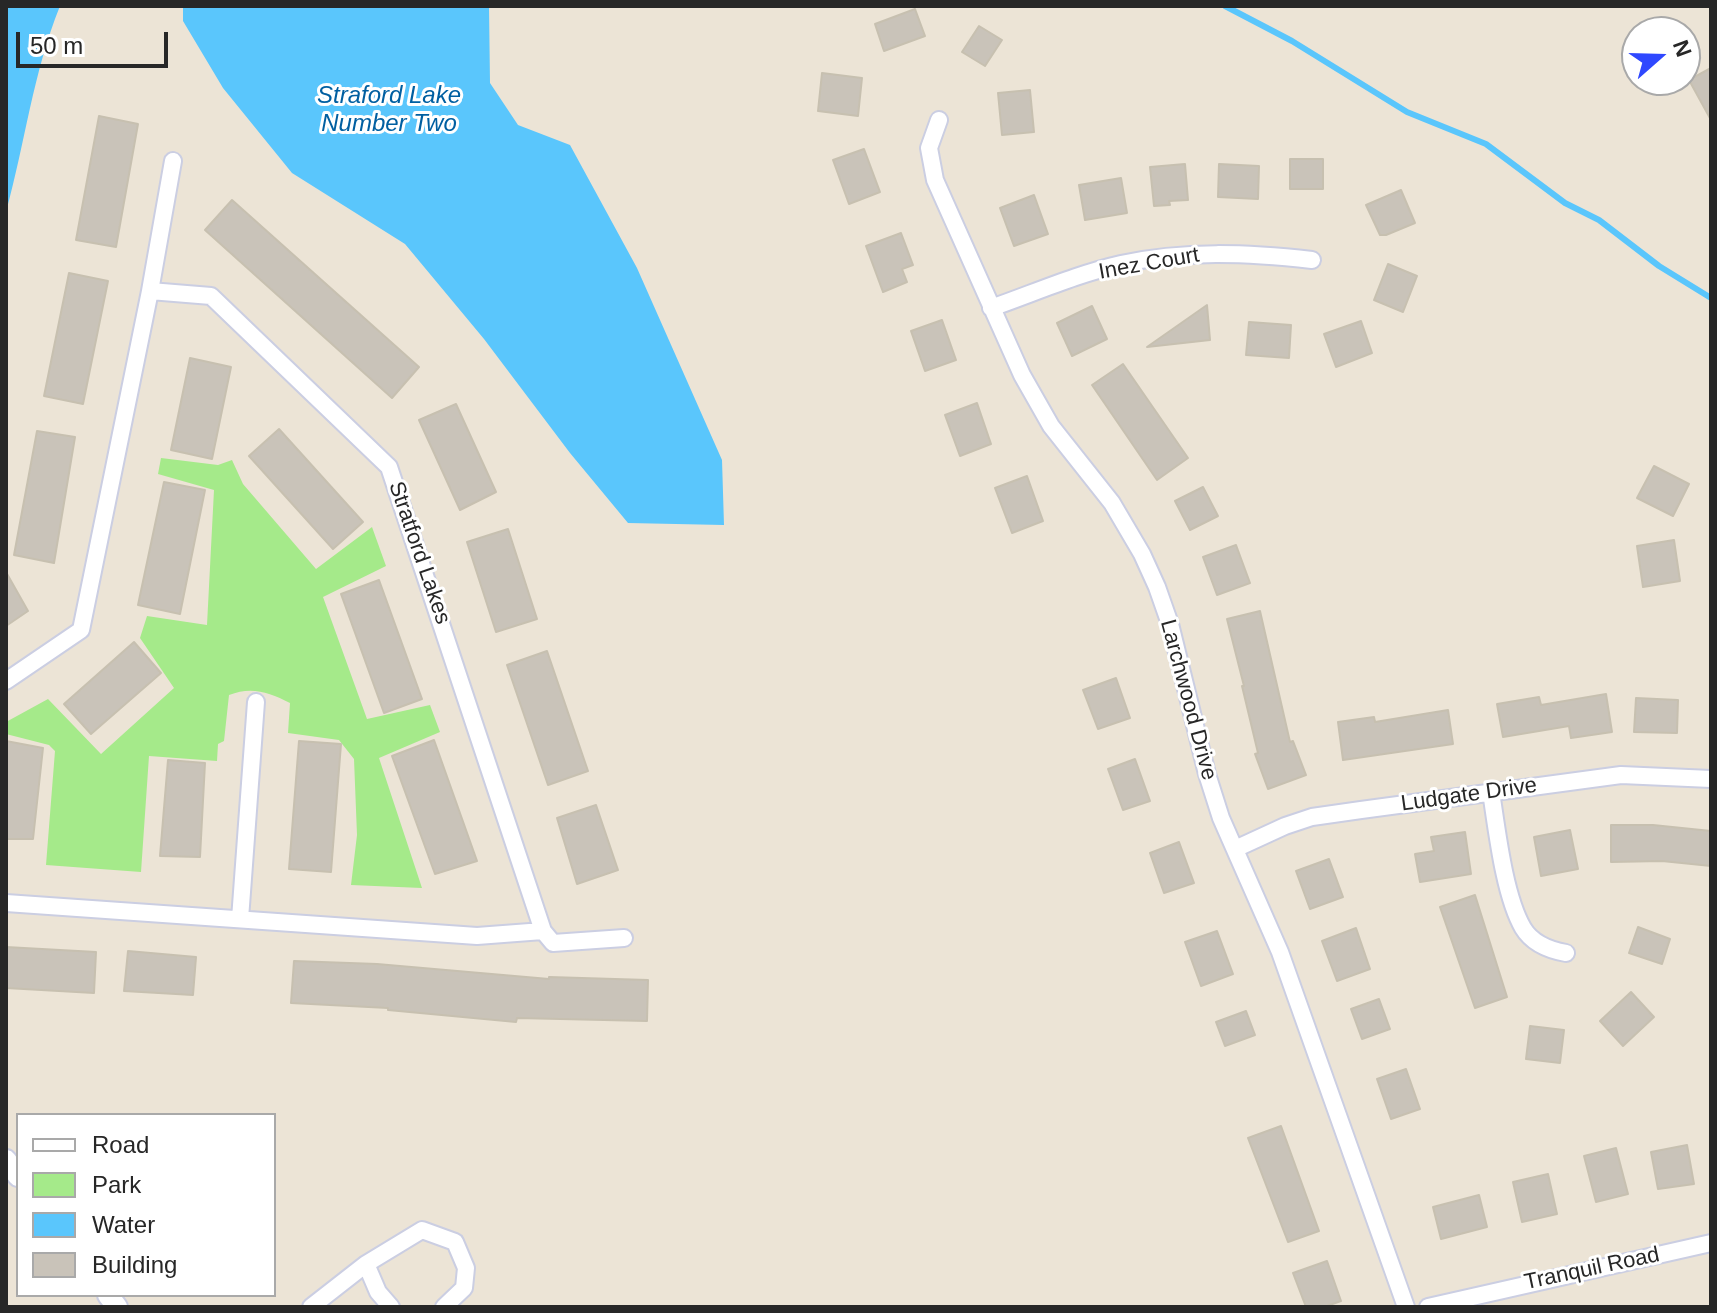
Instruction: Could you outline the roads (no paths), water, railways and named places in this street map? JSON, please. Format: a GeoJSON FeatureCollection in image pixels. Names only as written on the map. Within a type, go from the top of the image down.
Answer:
{"type":"FeatureCollection","features":[{"type":"Feature","properties":{"kind":"street","name":"Larchwood Drive"},"geometry":{"type":"LineString","coordinates":[[939,120],[929,148],[935,180],[991,308],[1022,375],[1051,426],[1112,503],[1142,554],[1170,624],[1221,818],[1280,952],[1406,1307]]}},
{"type":"Feature","properties":{"kind":"street"},"geometry":{"type":"LineString","coordinates":[[6,681],[81,630],[150,291],[173,161]]}},
{"type":"Feature","properties":{"kind":"street","name":"Inez Court"},"geometry":{"type":"LineString","coordinates":[[991,308],[1121,264],[1223,253],[1312,260]]}},
{"type":"Feature","properties":{"kind":"street","name":"Stratford Lakes"},"geometry":{"type":"LineString","coordinates":[[150,291],[211,296],[389,467],[543,931]]}},
{"type":"Feature","properties":{"kind":"street"},"geometry":{"type":"LineString","coordinates":[[240,919],[256,702]]}},
{"type":"Feature","properties":{"kind":"street","name":"Ludgate Drive"},"geometry":{"type":"LineString","coordinates":[[1235,849],[1312,817],[1621,775],[1711,779]]}},
{"type":"Feature","properties":{"kind":"street"},"geometry":{"type":"LineString","coordinates":[[1491,792],[1505,869],[1524,930],[1537,943],[1566,953]]}},
{"type":"Feature","properties":{"kind":"street"},"geometry":{"type":"LineString","coordinates":[[6,903],[477,936],[543,931],[553,943],[624,938]]}},
{"type":"Feature","properties":{"kind":"street"},"geometry":{"type":"LineString","coordinates":[[311,1307],[366,1264],[422,1230],[455,1242],[466,1268],[464,1288],[444,1307]]}},
{"type":"Feature","properties":{"kind":"street","name":"Tranquil Road"},"geometry":{"type":"LineString","coordinates":[[1428,1307],[1711,1243]]}},
{"type":"Feature","properties":{"kind":"street"},"geometry":{"type":"LineString","coordinates":[[366,1264],[378,1292],[391,1307]]}},
{"type":"Feature","properties":{"kind":"water"},"geometry":{"type":"Polygon","coordinates":[[[6,6],[60,6],[36,82],[6,212],[6,6]]]}},
{"type":"Feature","properties":{"kind":"water","name":"Straford Lake Number Two"},"geometry":{"type":"Polygon","coordinates":[[[183,6],[489,6],[490,83],[518,125],[570,145],[637,268],[722,460],[724,525],[628,523],[405,244],[292,173],[223,88],[183,21],[183,6]]]}},
{"type":"Feature","properties":{"kind":"waterway"},"geometry":{"type":"LineString","coordinates":[[1225,6],[1292,41],[1407,112],[1486,144],[1565,203],[1599,220],[1659,266],[1711,298]]}}]}
